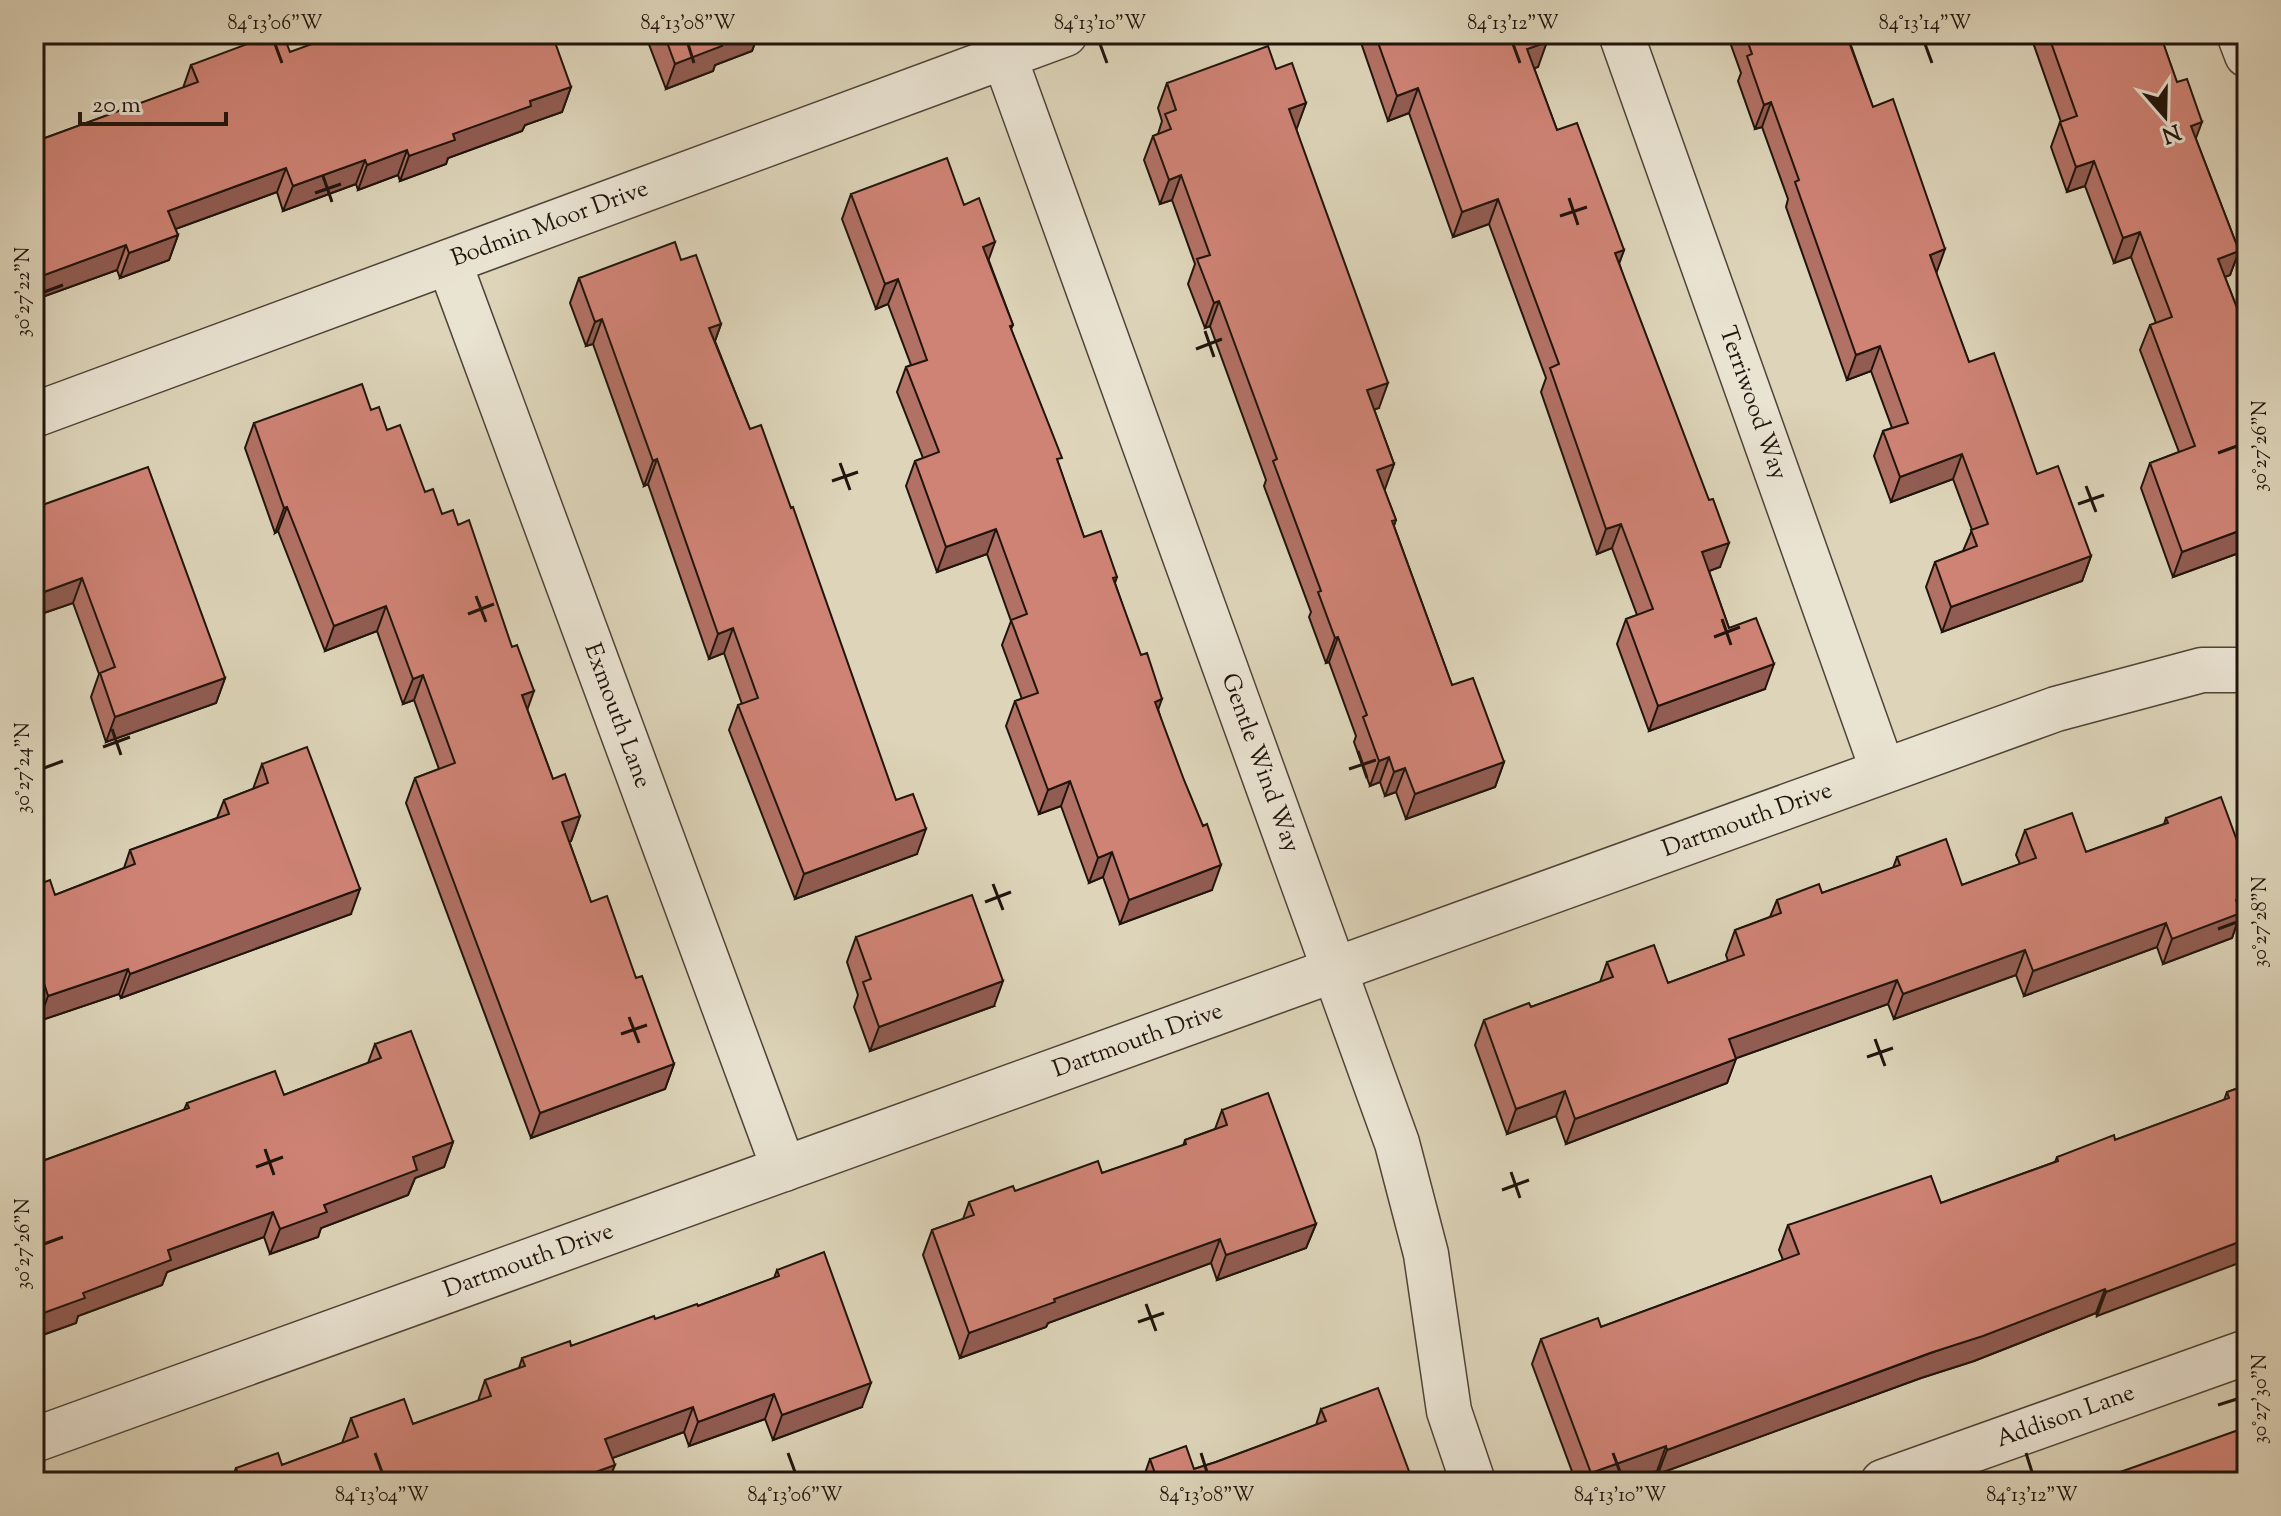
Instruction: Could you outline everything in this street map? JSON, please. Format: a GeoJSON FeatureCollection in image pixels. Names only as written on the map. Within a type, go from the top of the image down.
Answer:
{"type":"FeatureCollection","features":[{"type":"Feature","properties":{"kind":"street","name":"Bodmin Moor Drive"},"geometry":{"type":"LineString","coordinates":[[34,415],[1065,34]]}},
{"type":"Feature","properties":{"kind":"street","name":"Terriwood Way"},"geometry":{"type":"LineString","coordinates":[[1621,34],[1883,771]]}},
{"type":"Feature","properties":{"kind":"street"},"geometry":{"type":"LineString","coordinates":[[2239,34],[2247,55]]}},
{"type":"Feature","properties":{"kind":"street","name":"Gentle Wind Way"},"geometry":{"type":"LineString","coordinates":[[1004,56],[1397,1143],[1426,1254],[1449,1411],[1473,1482]]}},
{"type":"Feature","properties":{"kind":"street","name":"Exmouth Lane"},"geometry":{"type":"LineString","coordinates":[[449,262],[784,1169]]}},
{"type":"Feature","properties":{"kind":"street","name":"Dartmouth Drive"},"geometry":{"type":"LineString","coordinates":[[34,1440],[2056,709],[2202,670],[2247,670]]}},
{"type":"Feature","properties":{"kind":"street","name":"Addison Lane"},"geometry":{"type":"LineString","coordinates":[[1883,1482],[2247,1352]]}},
{"type":"Feature","properties":{"kind":"building"},"geometry":{"type":"Polygon","coordinates":[[[274,34],[283,34],[290,52],[339,34],[415,34],[417,40],[436,34],[552,34],[571,87],[530,101],[531,106],[453,134],[455,140],[409,156],[407,150],[367,165],[365,160],[293,186],[286,168],[168,211],[178,235],[129,253],[126,245],[36,278],[42,296],[34,299],[34,142],[198,82],[191,65],[274,34]]]}},
{"type":"Feature","properties":{"kind":"building"},"geometry":{"type":"Polygon","coordinates":[[[664,34],[739,34],[720,42],[722,46],[675,64],[664,34]]]}},
{"type":"Feature","properties":{"kind":"building"},"geometry":{"type":"Polygon","coordinates":[[[1375,34],[1544,34],[1547,42],[1527,49],[1557,130],[1577,123],[1624,250],[1615,253],[1709,500],[1713,499],[1729,543],[1702,552],[1729,628],[1756,618],[1774,664],[1658,706],[1626,619],[1653,609],[1621,524],[1606,529],[1550,368],[1559,364],[1498,199],[1462,212],[1418,88],[1397,96],[1375,34]]]}},
{"type":"Feature","properties":{"kind":"building"},"geometry":{"type":"Polygon","coordinates":[[[1745,34],[1846,34],[1873,107],[1893,99],[1945,249],[1930,255],[1969,362],[1994,353],[2037,474],[2058,466],[2091,556],[1951,607],[1935,562],[1977,546],[1971,530],[1988,524],[1962,454],[1900,477],[1883,431],[1908,423],[1880,346],[1856,355],[1795,182],[1799,180],[1771,102],[1764,105],[1747,56],[1752,54],[1745,34]]]}},
{"type":"Feature","properties":{"kind":"building"},"geometry":{"type":"Polygon","coordinates":[[[2048,34],[2160,34],[2177,82],[2187,79],[2202,122],[2191,126],[2239,251],[2218,259],[2247,334],[2247,528],[2182,552],[2150,463],[2195,446],[2150,325],[2172,317],[2140,232],[2123,238],[2094,161],[2076,167],[2060,122],[2077,116],[2048,34]]]}},
{"type":"Feature","properties":{"kind":"building"},"geometry":{"type":"Polygon","coordinates":[[[1268,46],[1276,69],[1292,63],[1306,103],[1289,109],[1388,383],[1367,390],[1394,464],[1377,470],[1396,520],[1392,521],[1452,685],[1473,678],[1504,762],[1415,794],[1405,768],[1394,772],[1389,757],[1379,761],[1363,717],[1367,715],[1338,637],[1335,638],[1273,461],[1277,459],[1219,301],[1214,303],[1197,259],[1210,255],[1181,175],[1169,180],[1153,136],[1171,129],[1165,114],[1176,110],[1167,83],[1268,46]]]}},
{"type":"Feature","properties":{"kind":"building"},"geometry":{"type":"Polygon","coordinates":[[[947,158],[964,205],[979,198],[995,242],[983,247],[1013,325],[1010,326],[1062,458],[1057,459],[1084,537],[1101,531],[1117,577],[1113,578],[1141,655],[1147,653],[1162,699],[1155,702],[1203,826],[1207,824],[1221,865],[1129,900],[1112,852],[1098,858],[1070,781],[1048,790],[1015,701],[1038,693],[1011,620],[1027,614],[996,529],[946,547],[915,461],[939,452],[906,367],[927,360],[898,279],[885,284],[851,194],[947,158]]]}},
{"type":"Feature","properties":{"kind":"building"},"geometry":{"type":"Polygon","coordinates":[[[675,242],[681,260],[696,255],[721,324],[709,328],[750,429],[761,425],[896,800],[913,794],[926,829],[804,874],[738,705],[758,698],[733,628],[718,634],[657,459],[653,461],[602,319],[595,322],[579,278],[675,242]]]}},
{"type":"Feature","properties":{"kind":"building"},"geometry":{"type":"Polygon","coordinates":[[[362,384],[371,410],[379,407],[387,430],[400,425],[425,492],[433,489],[442,514],[453,510],[458,525],[469,520],[512,647],[517,645],[534,691],[522,695],[553,779],[565,774],[580,816],[562,822],[591,902],[607,896],[636,978],[642,976],[674,1064],[540,1113],[415,778],[455,763],[423,675],[413,679],[386,606],[334,626],[287,507],[284,508],[254,423],[362,384]]]}},
{"type":"Feature","properties":{"kind":"building"},"geometry":{"type":"Polygon","coordinates":[[[148,467],[225,678],[115,717],[100,673],[115,667],[82,578],[44,592],[34,561],[34,508],[148,467]]]}},
{"type":"Feature","properties":{"kind":"building"},"geometry":{"type":"Polygon","coordinates":[[[307,747],[360,889],[130,974],[128,969],[48,996],[44,983],[34,987],[34,886],[50,880],[55,895],[135,864],[130,850],[229,814],[224,800],[268,783],[262,764],[307,747]]]}},
{"type":"Feature","properties":{"kind":"building"},"geometry":{"type":"Polygon","coordinates":[[[2221,797],[2247,868],[2247,896],[2236,900],[2241,913],[2172,939],[2166,923],[2033,971],[2025,950],[1903,994],[1897,980],[1729,1039],[1736,1059],[1575,1119],[1565,1091],[1516,1109],[1484,1020],[1529,1003],[1531,1007],[1613,977],[1607,962],[1654,945],[1668,983],[1744,955],[1735,930],[1781,913],[1777,900],[1819,884],[1822,893],[1900,865],[1897,857],[1946,839],[1962,885],[2036,858],[2025,830],[2072,813],[2086,852],[2168,823],[2166,818],[2221,797]]]}},
{"type":"Feature","properties":{"kind":"building"},"geometry":{"type":"Polygon","coordinates":[[[972,895],[1003,981],[879,1027],[863,982],[871,979],[856,937],[972,895]]]}},
{"type":"Feature","properties":{"kind":"building"},"geometry":{"type":"Polygon","coordinates":[[[411,1031],[453,1142],[413,1157],[417,1170],[324,1205],[327,1212],[280,1229],[273,1212],[168,1250],[171,1260],[83,1293],[85,1298],[38,1315],[34,1304],[34,1164],[189,1108],[187,1103],[275,1071],[284,1095],[381,1058],[375,1044],[411,1031]]]}},
{"type":"Feature","properties":{"kind":"building"},"geometry":{"type":"Polygon","coordinates":[[[2247,1085],[2247,1239],[1667,1450],[1666,1446],[1591,1473],[1541,1339],[1598,1318],[1601,1327],[1799,1254],[1788,1225],[1931,1176],[1941,1203],[2058,1161],[2057,1157],[2114,1135],[2115,1140],[2229,1098],[2227,1092],[2247,1085]]]}},
{"type":"Feature","properties":{"kind":"building"},"geometry":{"type":"Polygon","coordinates":[[[1268,1093],[1316,1224],[1226,1255],[1220,1239],[969,1333],[932,1230],[974,1215],[969,1202],[1013,1186],[1015,1191],[1098,1161],[1102,1173],[1186,1144],[1185,1140],[1227,1125],[1222,1110],[1268,1093]]]}},
{"type":"Feature","properties":{"kind":"building"},"geometry":{"type":"Polygon","coordinates":[[[824,1252],[871,1383],[782,1415],[774,1394],[698,1422],[693,1407],[605,1439],[615,1465],[568,1482],[222,1482],[239,1476],[236,1468],[278,1453],[282,1465],[358,1437],[351,1418],[404,1399],[413,1424],[491,1396],[485,1380],[525,1366],[522,1358],[570,1341],[571,1346],[654,1316],[655,1319],[698,1306],[779,1276],[777,1270],[824,1252]]]}},
{"type":"Feature","properties":{"kind":"building"},"geometry":{"type":"Polygon","coordinates":[[[1378,1388],[1413,1482],[1158,1482],[1150,1459],[1186,1446],[1194,1469],[1326,1421],[1321,1409],[1378,1388]]]}},
{"type":"Feature","properties":{"kind":"building"},"geometry":{"type":"Polygon","coordinates":[[[2247,1427],[2247,1482],[2092,1482],[2247,1427]]]}}]}
